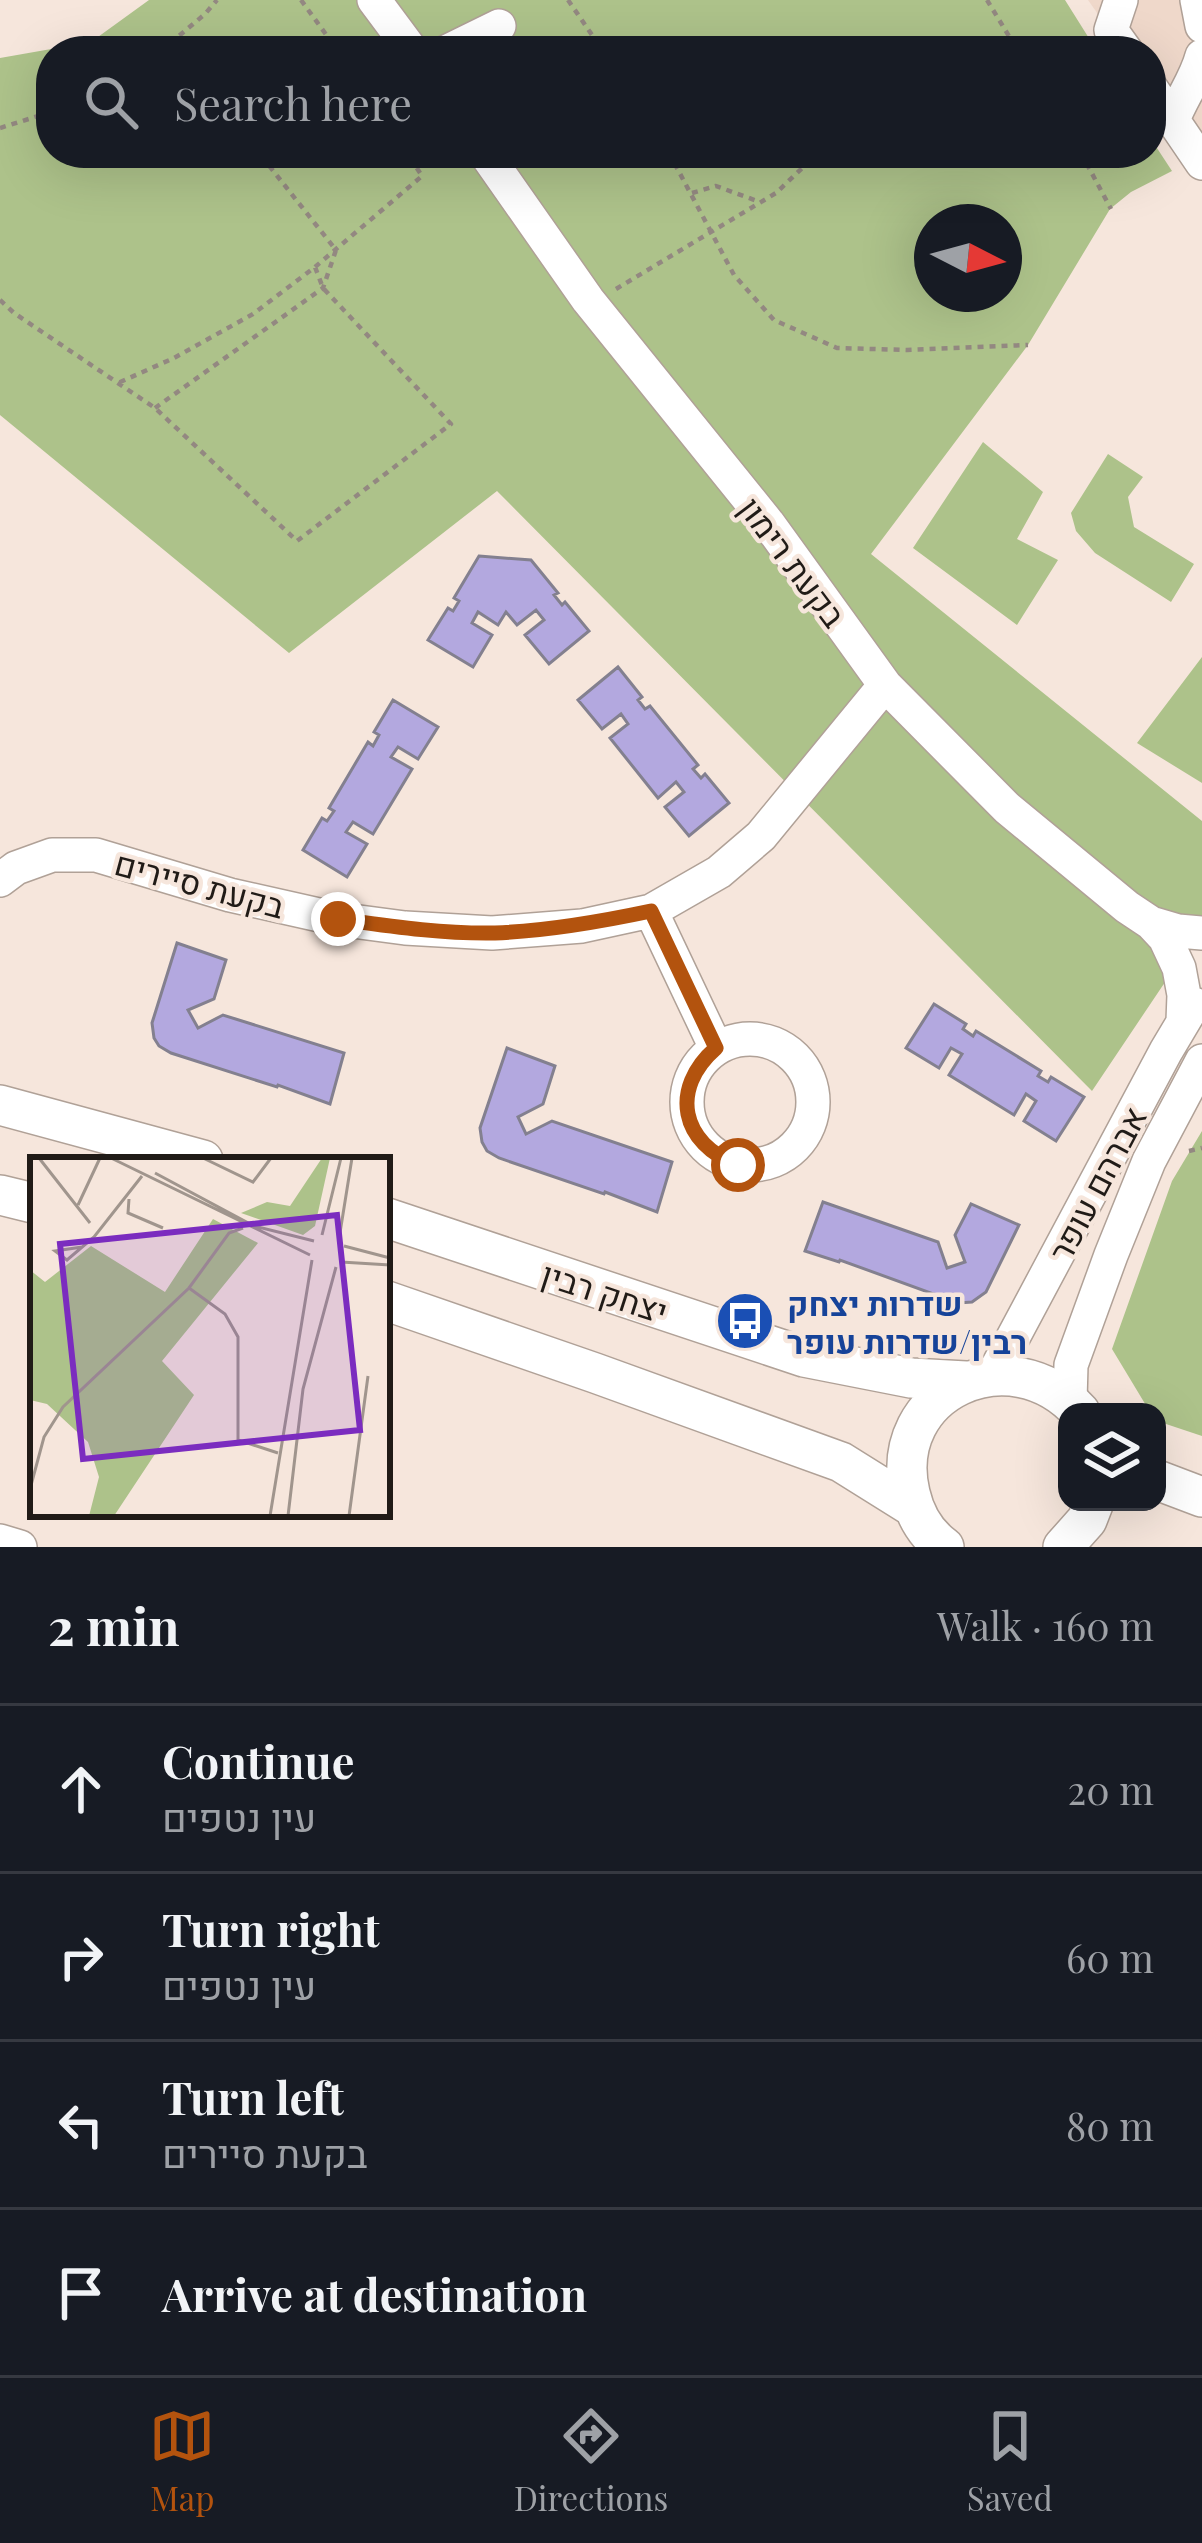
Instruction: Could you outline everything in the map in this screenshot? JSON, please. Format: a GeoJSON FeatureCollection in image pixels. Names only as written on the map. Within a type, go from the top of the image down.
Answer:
{"type":"FeatureCollection","features":[{"type":"Feature","properties":{"kind":"main road"},"geometry":{"type":"LineString","coordinates":[[0,1105],[192,1157]]}},
{"type":"Feature","properties":{"kind":"main road"},"geometry":{"type":"LineString","coordinates":[[0,1195],[30,1202]]}},
{"type":"Feature","properties":{"kind":"main road","name":"יצחק רבין"},"geometry":{"type":"LineString","coordinates":[[390,1219],[803,1357],[894,1376],[1015,1375],[1036,1380],[1070,1403]]}},
{"type":"Feature","properties":{"kind":"main road"},"geometry":{"type":"LineString","coordinates":[[390,1302],[841,1462],[913,1507]]}},
{"type":"Feature","properties":{"kind":"main road"},"geometry":{"type":"LineString","coordinates":[[939,1546],[913,1507],[907,1479],[909,1451],[919,1424],[936,1402],[980,1378]]}},
{"type":"Feature","properties":{"kind":"main road"},"geometry":{"type":"LineString","coordinates":[[1166,1483],[1202,1497]]}},
{"type":"Feature","properties":{"kind":"main road"},"geometry":{"type":"LineString","coordinates":[[1079,1546],[1090,1511]]}},
{"type":"Feature","properties":{"kind":"street"},"geometry":{"type":"LineString","coordinates":[[374,0],[401,36]]}},
{"type":"Feature","properties":{"kind":"street"},"geometry":{"type":"LineString","coordinates":[[1116,36],[1112,30],[1121,0]]}},
{"type":"Feature","properties":{"kind":"street"},"geometry":{"type":"LineString","coordinates":[[1197,0],[1202,26]]}},
{"type":"Feature","properties":{"kind":"street"},"geometry":{"type":"LineString","coordinates":[[479,36],[500,26]]}},
{"type":"Feature","properties":{"kind":"street"},"geometry":{"type":"LineString","coordinates":[[1172,120],[1202,56]]}},
{"type":"Feature","properties":{"kind":"street"},"geometry":{"type":"LineString","coordinates":[[1166,111],[1202,163]]}},
{"type":"Feature","properties":{"kind":"street","name":"בקעת רימון"},"geometry":{"type":"LineString","coordinates":[[496,168],[588,300],[768,523],[885,685],[1007,808],[1151,923],[1171,946],[1193,1007]]}},
{"type":"Feature","properties":{"kind":"street","name":"בקעת סיירים"},"geometry":{"type":"LineString","coordinates":[[0,880],[52,854],[96,855],[230,895],[338,919],[492,933],[582,926],[651,911],[719,872],[761,836],[885,685]]}},
{"type":"Feature","properties":{"kind":"street"},"geometry":{"type":"LineString","coordinates":[[651,911],[716,1048]]}},
{"type":"Feature","properties":{"kind":"street","name":"בקעת רימון"},"geometry":{"type":"LineString","coordinates":[[1151,923],[1202,933]]}},
{"type":"Feature","properties":{"kind":"street","name":"אברהם עופר"},"geometry":{"type":"LineString","coordinates":[[980,1378],[1193,1007]]}},
{"type":"Feature","properties":{"kind":"street","name":"אברהם עופר"},"geometry":{"type":"LineString","coordinates":[[1075,1403],[1072,1365],[1111,1255],[1149,1161],[1202,1061]]}},
{"type":"Feature","properties":{"kind":"street"},"geometry":{"type":"LineString","coordinates":[[0,1541],[20,1547]]}},
{"type":"Feature","properties":{"kind":"path"},"geometry":{"type":"LineString","coordinates":[[179,36],[217,0]]}},
{"type":"Feature","properties":{"kind":"path"},"geometry":{"type":"LineString","coordinates":[[301,0],[327,36]]}},
{"type":"Feature","properties":{"kind":"path"},"geometry":{"type":"LineString","coordinates":[[568,0],[593,36]]}},
{"type":"Feature","properties":{"kind":"path"},"geometry":{"type":"LineString","coordinates":[[987,0],[1009,36]]}},
{"type":"Feature","properties":{"kind":"path"},"geometry":{"type":"LineString","coordinates":[[0,128],[36,117]]}},
{"type":"Feature","properties":{"kind":"path"},"geometry":{"type":"LineString","coordinates":[[271,168],[335,250]]}},
{"type":"Feature","properties":{"kind":"path"},"geometry":{"type":"LineString","coordinates":[[118,382],[233,325],[315,268],[422,176],[416,168]]}},
{"type":"Feature","properties":{"kind":"path"},"geometry":{"type":"LineString","coordinates":[[678,168],[734,275],[774,320],[837,348],[1028,345]]}},
{"type":"Feature","properties":{"kind":"path"},"geometry":{"type":"LineString","coordinates":[[606,295],[776,193],[802,168]]}},
{"type":"Feature","properties":{"kind":"path"},"geometry":{"type":"LineString","coordinates":[[1089,168],[1111,209]]}},
{"type":"Feature","properties":{"kind":"path"},"geometry":{"type":"LineString","coordinates":[[692,193],[716,186],[760,202]]}},
{"type":"Feature","properties":{"kind":"path"},"geometry":{"type":"LineString","coordinates":[[155,408],[322,288],[335,250]]}},
{"type":"Feature","properties":{"kind":"path"},"geometry":{"type":"LineString","coordinates":[[0,300],[155,408],[297,541],[452,424],[322,288],[315,268]]}},
{"type":"Feature","properties":{"kind":"shaded area"},"geometry":{"type":"Polygon","coordinates":[[[1088,0],[1202,0],[1202,164],[1166,112],[1166,36],[1113,36],[1088,0]]]}},
{"type":"Feature","properties":{"kind":"green space"},"geometry":{"type":"Polygon","coordinates":[[[149,0],[1065,0],[1088,36],[99,36],[149,0]]]}},
{"type":"Feature","properties":{"kind":"green space"},"geometry":{"type":"Polygon","coordinates":[[[36,52],[36,168],[1166,168],[1166,162],[1172,171],[1110,209],[1028,345],[871,554],[1202,821],[1202,927],[1092,1091],[497,491],[289,653],[0,415],[0,58],[36,52]]]}},
{"type":"Feature","properties":{"kind":"green space"},"geometry":{"type":"Polygon","coordinates":[[[983,442],[1043,492],[1017,539],[1058,560],[1017,625],[913,548],[983,442]]]}},
{"type":"Feature","properties":{"kind":"green space"},"geometry":{"type":"Polygon","coordinates":[[[1108,454],[1143,477],[1128,497],[1134,527],[1194,564],[1171,602],[1095,553],[1076,531],[1071,513],[1108,454]]]}},
{"type":"Feature","properties":{"kind":"green space"},"geometry":{"type":"Polygon","coordinates":[[[1202,657],[1202,783],[1137,743],[1202,657]]]}},
{"type":"Feature","properties":{"kind":"green space"},"geometry":{"type":"Polygon","coordinates":[[[1202,1131],[1202,1436],[1166,1424],[1166,1403],[1145,1403],[1112,1349],[1172,1181],[1202,1131]]]}},
{"type":"Feature","properties":{"kind":"building"},"geometry":{"type":"Polygon","coordinates":[[[479,556],[531,560],[562,605],[565,602],[589,631],[549,664],[525,635],[544,620],[536,610],[517,625],[506,612],[498,625],[478,612],[472,623],[492,635],[473,667],[428,640],[448,608],[453,611],[459,601],[454,598],[479,556]]]}},
{"type":"Feature","properties":{"kind":"building"},"geometry":{"type":"Polygon","coordinates":[[[618,667],[642,697],[638,700],[645,709],[650,706],[698,765],[693,769],[701,778],[705,774],[729,803],[689,836],[665,807],[684,792],[676,782],[658,798],[610,738],[628,724],[621,714],[602,729],[578,700],[618,667]]]}},
{"type":"Feature","properties":{"kind":"building"},"geometry":{"type":"Polygon","coordinates":[[[393,700],[438,727],[418,759],[398,747],[391,757],[412,769],[373,834],[353,822],[346,832],[367,844],[347,877],[303,850],[322,818],[327,821],[334,811],[329,808],[368,742],[373,746],[379,735],[374,732],[393,700]]]}},
{"type":"Feature","properties":{"kind":"building"},"geometry":{"type":"Polygon","coordinates":[[[177,943],[226,960],[214,999],[188,1010],[198,1028],[223,1015],[344,1053],[330,1104],[159,1046],[152,1023],[177,943]]]}},
{"type":"Feature","properties":{"kind":"building"},"geometry":{"type":"Polygon","coordinates":[[[934,1004],[966,1024],[963,1029],[973,1036],[976,1031],[1041,1071],[1038,1076],[1048,1082],[1051,1077],[1084,1097],[1056,1141],[1024,1121],[1036,1101],[1026,1094],[1014,1115],[949,1075],[962,1054],[951,1048],[939,1068],[906,1048],[934,1004]]]}},
{"type":"Feature","properties":{"kind":"building"},"geometry":{"type":"Polygon","coordinates":[[[507,1048],[555,1066],[543,1104],[518,1117],[526,1134],[552,1121],[672,1162],[657,1212],[487,1151],[480,1128],[507,1048]]]}},
{"type":"Feature","properties":{"kind":"building"},"geometry":{"type":"Polygon","coordinates":[[[823,1202],[938,1242],[947,1268],[965,1262],[955,1235],[971,1204],[1019,1225],[986,1292],[972,1302],[958,1303],[805,1251],[823,1202]]]}},
{"type":"Feature","properties":{"kind":"place","name":"שדרות יצחק רבין/שדרות עופר"},"geometry":{"type":"Point","coordinates":[745,1321]}},
{"type":"Feature","properties":{"kind":"route"},"geometry":{"type":"LineString","coordinates":[[338,919],[492,933],[582,926],[651,911],[716,1048],[700,1062],[689,1082],[690,1124],[701,1143],[738,1165]]}}]}
